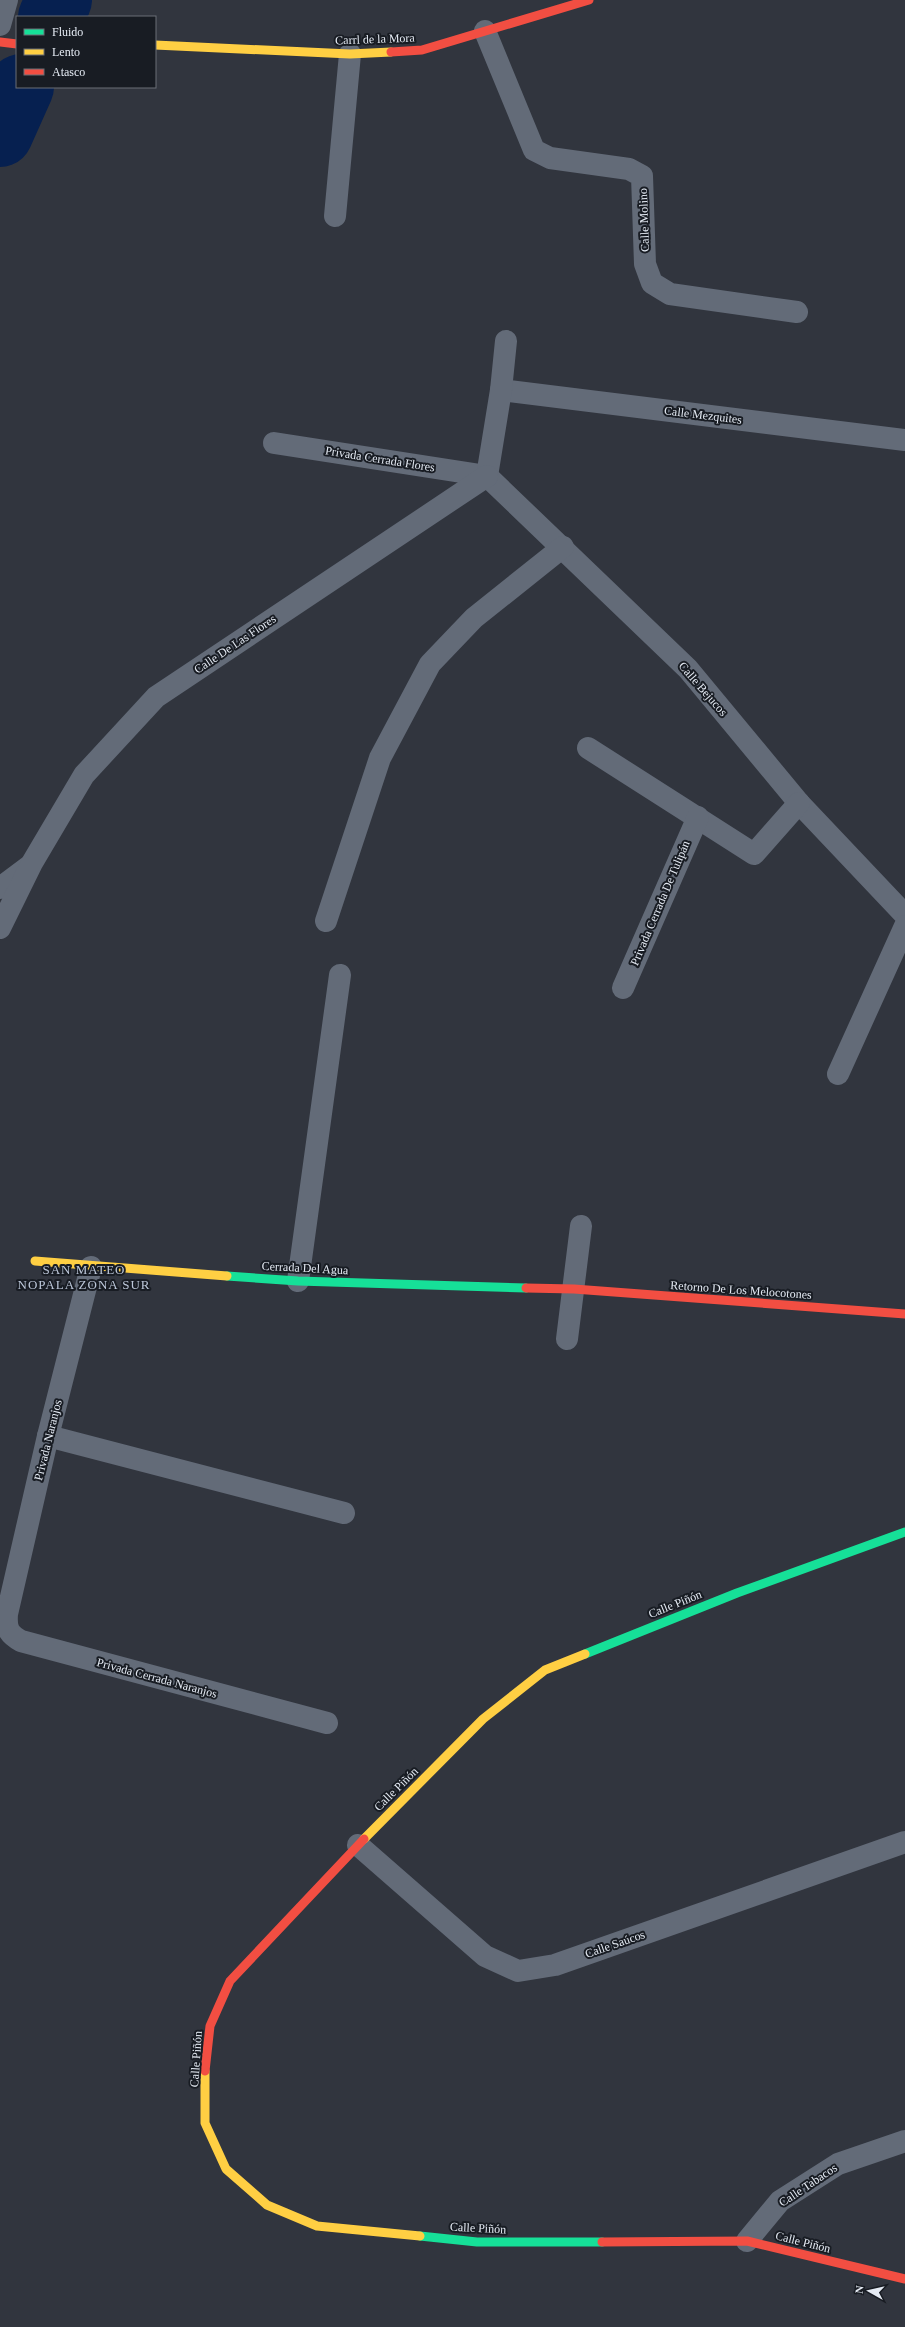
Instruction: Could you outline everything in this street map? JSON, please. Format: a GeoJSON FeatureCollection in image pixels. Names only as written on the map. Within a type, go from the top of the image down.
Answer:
{"type":"FeatureCollection","features":[{"type":"Feature","properties":{"kind":"street"},"geometry":{"type":"LineString","coordinates":[[0,25],[7,0]]}},
{"type":"Feature","properties":{"kind":"street","name":"Carrl de la Mora"},"geometry":{"type":"LineString","coordinates":[[156,45],[350,54],[422,50],[589,0]]}},
{"type":"Feature","properties":{"kind":"street","name":"Calle Molino"},"geometry":{"type":"LineString","coordinates":[[485,31],[534,150],[550,158],[628,169],[642,176],[645,264],[652,283],[670,294],[798,312]]}},
{"type":"Feature","properties":{"kind":"street"},"geometry":{"type":"LineString","coordinates":[[0,42],[16,44]]}},
{"type":"Feature","properties":{"kind":"street"},"geometry":{"type":"LineString","coordinates":[[335,216],[350,54]]}},
{"type":"Feature","properties":{"kind":"street"},"geometry":{"type":"LineString","coordinates":[[487,476],[501,390],[506,341]]}},
{"type":"Feature","properties":{"kind":"street","name":"Calle Mezquites"},"geometry":{"type":"LineString","coordinates":[[501,390],[905,440]]}},
{"type":"Feature","properties":{"kind":"street","name":"Privada Cerrada Flores"},"geometry":{"type":"LineString","coordinates":[[274,443],[487,476]]}},
{"type":"Feature","properties":{"kind":"street","name":"Calle Bejucos"},"geometry":{"type":"LineString","coordinates":[[487,476],[563,547],[688,669],[799,803],[905,915]]}},
{"type":"Feature","properties":{"kind":"street","name":"Calle De Las Flores"},"geometry":{"type":"LineString","coordinates":[[0,928],[32,863],[84,775],[156,697],[487,476]]}},
{"type":"Feature","properties":{"kind":"street"},"geometry":{"type":"LineString","coordinates":[[326,921],[380,758],[430,664],[474,618],[563,547]]}},
{"type":"Feature","properties":{"kind":"street"},"geometry":{"type":"LineString","coordinates":[[588,748],[754,854],[799,803]]}},
{"type":"Feature","properties":{"kind":"street","name":"Privada Cerrada De Tulipán"},"geometry":{"type":"LineString","coordinates":[[623,988],[698,817]]}},
{"type":"Feature","properties":{"kind":"street"},"geometry":{"type":"LineString","coordinates":[[0,888],[32,863]]}},
{"type":"Feature","properties":{"kind":"street"},"geometry":{"type":"LineString","coordinates":[[838,1074],[905,926]]}},
{"type":"Feature","properties":{"kind":"street"},"geometry":{"type":"LineString","coordinates":[[298,1281],[340,975]]}},
{"type":"Feature","properties":{"kind":"street"},"geometry":{"type":"LineString","coordinates":[[567,1339],[581,1226]]}},
{"type":"Feature","properties":{"kind":"street","name":"Cerrada Del Agua"},"geometry":{"type":"LineString","coordinates":[[35,1261],[91,1267],[298,1281],[574,1289]]}},
{"type":"Feature","properties":{"kind":"street","name":"Privada Naranjos"},"geometry":{"type":"LineString","coordinates":[[6,1614],[48,1436],[91,1267]]}},
{"type":"Feature","properties":{"kind":"street","name":"Retorno De Los Melocotones"},"geometry":{"type":"LineString","coordinates":[[574,1289],[905,1314]]}},
{"type":"Feature","properties":{"kind":"street"},"geometry":{"type":"LineString","coordinates":[[48,1436],[344,1513]]}},
{"type":"Feature","properties":{"kind":"street","name":"Calle Piñón"},"geometry":{"type":"LineString","coordinates":[[905,1532],[737,1592],[545,1670],[483,1718],[358,1845],[230,1981],[210,2026],[206,2075],[205,2123],[226,2169],[267,2205],[317,2226],[477,2242],[747,2241],[905,2280]]}},
{"type":"Feature","properties":{"kind":"street","name":"Privada Cerrada Naranjos"},"geometry":{"type":"LineString","coordinates":[[6,1614],[6,1628],[11,1636],[21,1641],[327,1723]]}},
{"type":"Feature","properties":{"kind":"street","name":"Calle Saúcos"},"geometry":{"type":"LineString","coordinates":[[358,1845],[486,1956],[518,1971],[555,1965],[905,1842]]}},
{"type":"Feature","properties":{"kind":"street","name":"Calle Tabacos"},"geometry":{"type":"LineString","coordinates":[[747,2241],[780,2201],[786,2196],[838,2164],[905,2141]]}},
{"type":"Feature","properties":{"kind":"waterway"},"geometry":{"type":"LineString","coordinates":[[51,16],[59,0]]}},
{"type":"Feature","properties":{"kind":"waterway"},"geometry":{"type":"LineString","coordinates":[[0,134],[21,88]]}},
{"type":"Feature","properties":{"kind":"traffic: fast"},"geometry":{"type":"LineString","coordinates":[[227,1276],[298,1281],[526,1288]]}},
{"type":"Feature","properties":{"kind":"traffic: fast"},"geometry":{"type":"LineString","coordinates":[[585,1654],[737,1593],[905,1532]]}},
{"type":"Feature","properties":{"kind":"traffic: fast"},"geometry":{"type":"LineString","coordinates":[[420,2236],[477,2242],[602,2242]]}},
{"type":"Feature","properties":{"kind":"traffic: slow"},"geometry":{"type":"LineString","coordinates":[[156,45],[350,54],[391,52]]}},
{"type":"Feature","properties":{"kind":"traffic: slow"},"geometry":{"type":"LineString","coordinates":[[35,1261],[227,1276]]}},
{"type":"Feature","properties":{"kind":"traffic: slow"},"geometry":{"type":"LineString","coordinates":[[364,1839],[483,1719],[545,1670],[585,1654]]}},
{"type":"Feature","properties":{"kind":"traffic: slow"},"geometry":{"type":"LineString","coordinates":[[205,2071],[205,2123],[226,2169],[267,2205],[317,2226],[420,2236]]}},
{"type":"Feature","properties":{"kind":"traffic: jam"},"geometry":{"type":"LineString","coordinates":[[391,52],[422,50],[589,0]]}},
{"type":"Feature","properties":{"kind":"traffic: jam"},"geometry":{"type":"LineString","coordinates":[[0,42],[16,44]]}},
{"type":"Feature","properties":{"kind":"traffic: jam"},"geometry":{"type":"LineString","coordinates":[[526,1288],[574,1289],[905,1314]]}},
{"type":"Feature","properties":{"kind":"traffic: jam"},"geometry":{"type":"LineString","coordinates":[[205,2071],[210,2026],[230,1981],[364,1839]]}},
{"type":"Feature","properties":{"kind":"traffic: jam"},"geometry":{"type":"LineString","coordinates":[[602,2242],[747,2241],[905,2279]]}},
{"type":"Feature","properties":{"kind":"district","name":"SAN MATEO NOPALA ZONA SUR"},"geometry":{"type":"Point","coordinates":[84,1276]}}]}
